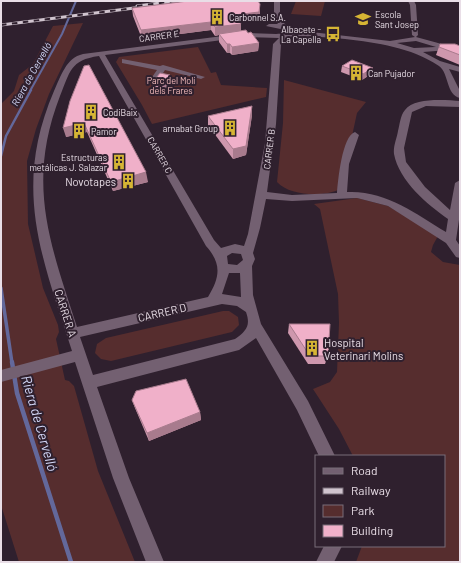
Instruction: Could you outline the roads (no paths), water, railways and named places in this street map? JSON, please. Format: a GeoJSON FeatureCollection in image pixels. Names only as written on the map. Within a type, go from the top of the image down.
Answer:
{"type":"FeatureCollection","features":[{"type":"Feature","properties":{"kind":"street"},"geometry":{"type":"LineString","coordinates":[[277,1],[277,18],[286,31]]}},
{"type":"Feature","properties":{"kind":"street"},"geometry":{"type":"LineString","coordinates":[[413,2],[408,40],[414,50],[437,62],[460,70]]}},
{"type":"Feature","properties":{"kind":"street"},"geometry":{"type":"LineString","coordinates":[[277,18],[267,27],[265,32],[277,44],[286,31]]}},
{"type":"Feature","properties":{"kind":"street"},"geometry":{"type":"LineString","coordinates":[[267,27],[286,31],[386,42],[408,40],[424,41],[460,51]]}},
{"type":"Feature","properties":{"kind":"street","name":"CARRER E"},"geometry":{"type":"LineString","coordinates":[[246,35],[267,27]]}},
{"type":"Feature","properties":{"kind":"street","name":"CARRER E"},"geometry":{"type":"LineString","coordinates":[[75,59],[101,54],[246,35],[269,35],[286,31]]}},
{"type":"Feature","properties":{"kind":"street"},"geometry":{"type":"LineString","coordinates":[[424,41],[430,47],[428,52]]}},
{"type":"Feature","properties":{"kind":"street","name":"CARRER B"},"geometry":{"type":"LineString","coordinates":[[277,44],[274,112],[268,166],[253,239],[248,253],[249,262],[246,266],[247,296],[255,320],[255,325],[321,440],[327,455]]}},
{"type":"Feature","properties":{"kind":"street"},"geometry":{"type":"LineString","coordinates":[[414,50],[428,52],[437,49],[451,48]]}},
{"type":"Feature","properties":{"kind":"street"},"geometry":{"type":"LineString","coordinates":[[428,52],[446,72],[455,91],[460,96]]}},
{"type":"Feature","properties":{"kind":"street","name":"CARRER C"},"geometry":{"type":"LineString","coordinates":[[101,54],[210,243],[222,261]]}},
{"type":"Feature","properties":{"kind":"street","name":"CARRER A"},"geometry":{"type":"LineString","coordinates":[[75,59],[52,106],[41,145],[38,178],[40,214],[45,244],[73,333],[73,357],[88,383],[104,432],[154,562]]}},
{"type":"Feature","properties":{"kind":"street"},"geometry":{"type":"LineString","coordinates":[[125,60],[162,69],[163,67],[201,77]]}},
{"type":"Feature","properties":{"kind":"street"},"geometry":{"type":"LineString","coordinates":[[154,80],[162,69]]}},
{"type":"Feature","properties":{"kind":"street"},"geometry":{"type":"LineString","coordinates":[[446,72],[460,70]]}},
{"type":"Feature","properties":{"kind":"street"},"geometry":{"type":"LineString","coordinates":[[454,218],[443,211],[411,177],[401,162],[399,146],[406,116],[410,109],[419,105],[433,103],[460,104]]}},
{"type":"Feature","properties":{"kind":"street"},"geometry":{"type":"LineString","coordinates":[[342,195],[344,164],[355,135]]}},
{"type":"Feature","properties":{"kind":"street"},"geometry":{"type":"LineString","coordinates":[[450,240],[460,183]]}},
{"type":"Feature","properties":{"kind":"street"},"geometry":{"type":"LineString","coordinates":[[262,195],[292,198],[357,195],[391,203],[450,240],[460,254]]}},
{"type":"Feature","properties":{"kind":"street"},"geometry":{"type":"LineString","coordinates":[[213,300],[222,281],[222,261],[225,251],[232,249],[244,250],[248,253]]}},
{"type":"Feature","properties":{"kind":"street"},"geometry":{"type":"LineString","coordinates":[[222,261],[235,270],[246,266]]}},
{"type":"Feature","properties":{"kind":"street","name":"CARRER D"},"geometry":{"type":"LineString","coordinates":[[73,333],[213,300],[235,300],[251,308]]}},
{"type":"Feature","properties":{"kind":"street"},"geometry":{"type":"LineString","coordinates":[[88,383],[234,346],[246,340],[251,334],[255,325]]}},
{"type":"Feature","properties":{"kind":"street"},"geometry":{"type":"LineString","coordinates":[[1,376],[73,357]]}},
{"type":"Feature","properties":{"kind":"street"},"geometry":{"type":"LineString","coordinates":[[325,562],[332,547]]}},
{"type":"Feature","properties":{"kind":"waterway","name":"Riera de Cervelló"},"geometry":{"type":"LineString","coordinates":[[30,91],[62,34],[76,1]]}},
{"type":"Feature","properties":{"kind":"waterway","name":"Riera de Cervelló"},"geometry":{"type":"LineString","coordinates":[[1,156],[6,136],[31,90]]}},
{"type":"Feature","properties":{"kind":"waterway","name":"Riera de Cervelló"},"geometry":{"type":"LineString","coordinates":[[1,288],[12,363]]}},
{"type":"Feature","properties":{"kind":"waterway","name":"Riera de Cervelló"},"geometry":{"type":"LineString","coordinates":[[12,362],[17,393],[71,562]]}},
{"type":"Feature","properties":{"kind":"railway"},"geometry":{"type":"LineString","coordinates":[[137,6],[176,1]]}},
{"type":"Feature","properties":{"kind":"railway"},"geometry":{"type":"LineString","coordinates":[[1,25],[142,7]]}},
{"type":"Feature","properties":{"kind":"place","name":"Carbonnel S.A."},"geometry":{"type":"Point","coordinates":[217,17]}},
{"type":"Feature","properties":{"kind":"place","name":"Escola Sant Josep"},"geometry":{"type":"Point","coordinates":[363,19]}},
{"type":"Feature","properties":{"kind":"place","name":"Albacete - La Capella"},"geometry":{"type":"Point","coordinates":[333,34]}},
{"type":"Feature","properties":{"kind":"place","name":"Can Pujador"},"geometry":{"type":"Point","coordinates":[356,73]}},
{"type":"Feature","properties":{"kind":"place","name":"CodiBaix"},"geometry":{"type":"Point","coordinates":[91,112]}},
{"type":"Feature","properties":{"kind":"place","name":"arnabat Group"},"geometry":{"type":"Point","coordinates":[230,128]}},
{"type":"Feature","properties":{"kind":"place","name":"Pamor"},"geometry":{"type":"Point","coordinates":[79,131]}},
{"type":"Feature","properties":{"kind":"place","name":"Estructuras metálicas J. Salazar"},"geometry":{"type":"Point","coordinates":[119,162]}},
{"type":"Feature","properties":{"kind":"place","name":"Novotapes"},"geometry":{"type":"Point","coordinates":[128,181]}},
{"type":"Feature","properties":{"kind":"place","name":"Hospital Veterinari Molins"},"geometry":{"type":"Point","coordinates":[312,348]}},
{"type":"Feature","properties":{"kind":"park label","name":"Parc del Molí dels Frares"},"geometry":{"type":"Point","coordinates":[171,86]}}]}
